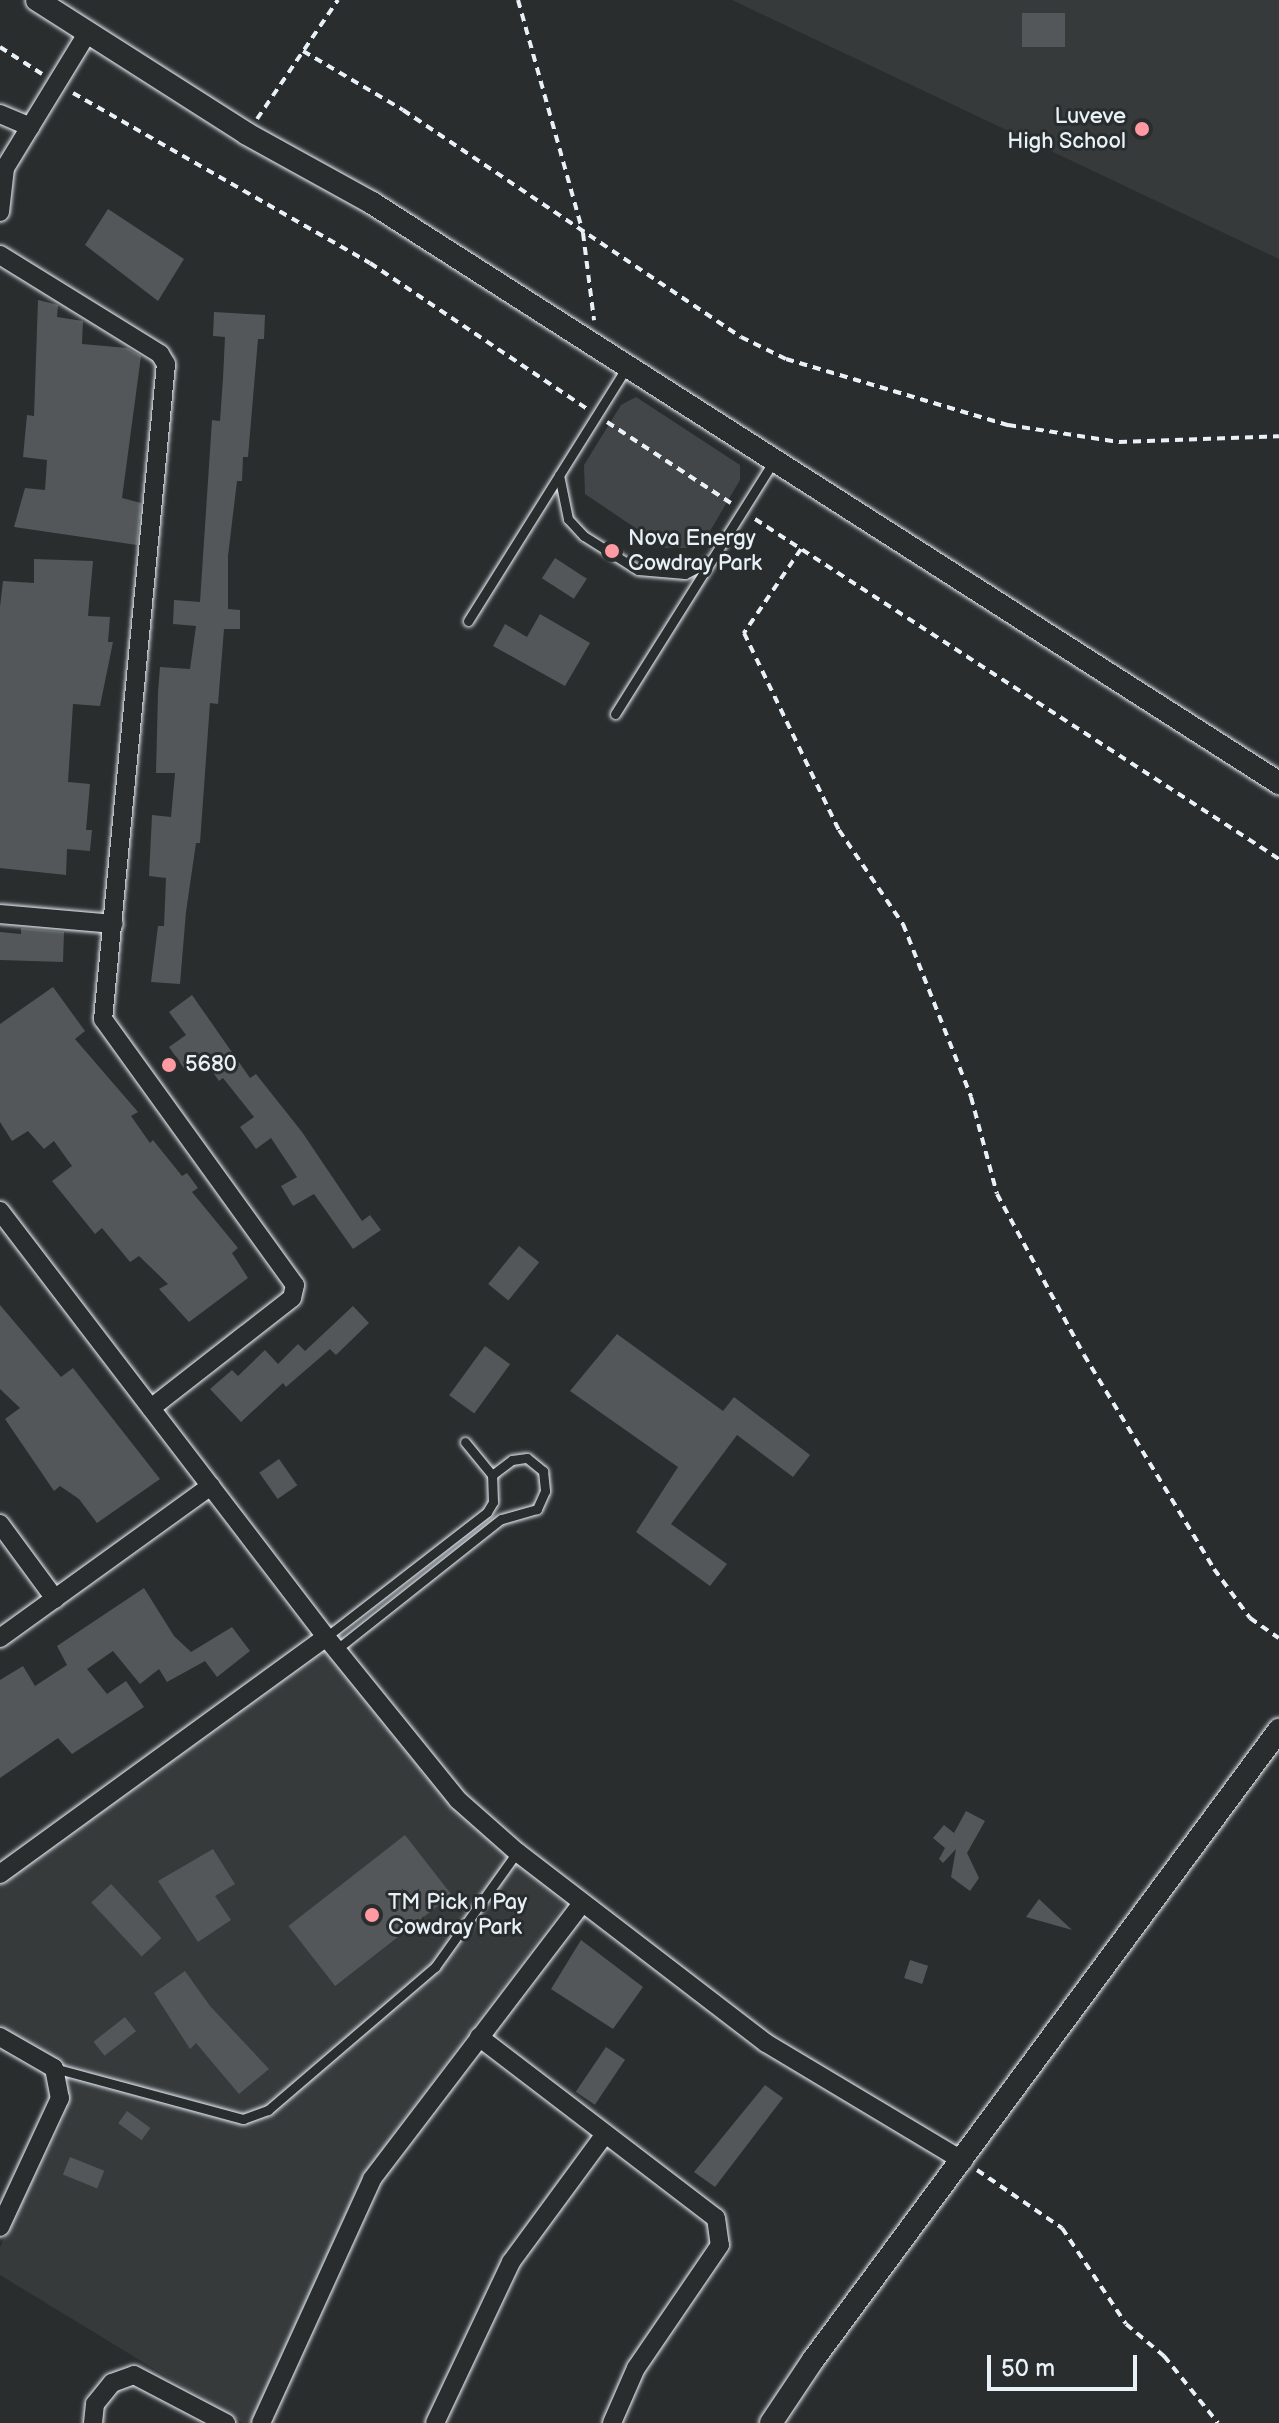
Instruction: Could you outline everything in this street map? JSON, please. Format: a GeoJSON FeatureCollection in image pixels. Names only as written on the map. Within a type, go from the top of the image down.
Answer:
{"type":"FeatureCollection","features":[{"type":"Feature","properties":{"kind":"street"},"geometry":{"type":"LineString","coordinates":[[37,0],[247,134],[372,203],[598,351],[1279,783]]}},
{"type":"Feature","properties":{"kind":"street"},"geometry":{"type":"LineString","coordinates":[[0,212],[5,168],[88,32]]}},
{"type":"Feature","properties":{"kind":"street"},"geometry":{"type":"LineString","coordinates":[[0,114],[30,127]]}},
{"type":"Feature","properties":{"kind":"street"},"geometry":{"type":"LineString","coordinates":[[0,255],[160,354],[166,364],[103,1019],[295,1285],[292,1298],[151,1408]]}},
{"type":"Feature","properties":{"kind":"street"},"geometry":{"type":"LineString","coordinates":[[0,914],[114,924]]}},
{"type":"Feature","properties":{"kind":"street"},"geometry":{"type":"LineString","coordinates":[[0,1211],[433,1773],[517,1852],[766,2043],[963,2161]]}},
{"type":"Feature","properties":{"kind":"street"},"geometry":{"type":"LineString","coordinates":[[0,1638],[211,1486]]}},
{"type":"Feature","properties":{"kind":"street"},"geometry":{"type":"LineString","coordinates":[[0,1524],[55,1599]]}},
{"type":"Feature","properties":{"kind":"street"},"geometry":{"type":"LineString","coordinates":[[0,1874],[331,1643]]}},
{"type":"Feature","properties":{"kind":"street"},"geometry":{"type":"LineString","coordinates":[[771,2423],[813,2360],[1279,1730]]}},
{"type":"Feature","properties":{"kind":"street"},"geometry":{"type":"LineString","coordinates":[[261,2423],[372,2179],[582,1903]]}},
{"type":"Feature","properties":{"kind":"street"},"geometry":{"type":"LineString","coordinates":[[0,2037],[54,2068],[60,2082],[56,2114],[0,2227]]}},
{"type":"Feature","properties":{"kind":"street"},"geometry":{"type":"LineString","coordinates":[[479,2037],[716,2218],[720,2245],[636,2368],[612,2423]]}},
{"type":"Feature","properties":{"kind":"street"},"geometry":{"type":"LineString","coordinates":[[435,2423],[511,2262],[605,2134]]}},
{"type":"Feature","properties":{"kind":"street"},"geometry":{"type":"LineString","coordinates":[[93,2423],[95,2404],[112,2383],[134,2375],[226,2423]]}},
{"type":"Feature","properties":{"kind":"lane"},"geometry":{"type":"LineString","coordinates":[[468,621],[626,368]]}},
{"type":"Feature","properties":{"kind":"lane"},"geometry":{"type":"LineString","coordinates":[[615,714],[773,462]]}},
{"type":"Feature","properties":{"kind":"lane"},"geometry":{"type":"LineString","coordinates":[[559,475],[568,519],[584,536],[638,570],[685,574],[712,560]]}},
{"type":"Feature","properties":{"kind":"lane"},"geometry":{"type":"LineString","coordinates":[[331,1643],[487,1512],[493,1502],[492,1475],[465,1442]]}},
{"type":"Feature","properties":{"kind":"lane"},"geometry":{"type":"LineString","coordinates":[[331,1643],[501,1519],[537,1509],[545,1491],[543,1471],[527,1458],[512,1460],[492,1475]]}},
{"type":"Feature","properties":{"kind":"lane"},"geometry":{"type":"LineString","coordinates":[[54,2068],[243,2119],[268,2110],[435,1967],[517,1852]]}},
{"type":"Feature","properties":{"kind":"path"},"geometry":{"type":"LineString","coordinates":[[247,134],[338,0]]}},
{"type":"Feature","properties":{"kind":"path"},"geometry":{"type":"LineString","coordinates":[[518,0],[583,233],[598,351]]}},
{"type":"Feature","properties":{"kind":"path"},"geometry":{"type":"LineString","coordinates":[[0,47],[56,83],[370,263],[743,511],[1279,859]]}},
{"type":"Feature","properties":{"kind":"path"},"geometry":{"type":"LineString","coordinates":[[303,51],[403,110],[741,337],[786,359],[1008,425],[1119,442],[1279,436]]}},
{"type":"Feature","properties":{"kind":"path"},"geometry":{"type":"LineString","coordinates":[[801,549],[744,633],[839,830],[903,924],[971,1097],[997,1194],[1084,1355],[1214,1569],[1250,1618],[1279,1638]]}},
{"type":"Feature","properties":{"kind":"path"},"geometry":{"type":"LineString","coordinates":[[963,2161],[1062,2228],[1126,2324],[1164,2356],[1218,2423]]}},
{"type":"Feature","properties":{"kind":"shaded area","name":"Luveve High School"},"geometry":{"type":"Polygon","coordinates":[[[732,0],[1279,0],[1279,259],[732,0]]]}},
{"type":"Feature","properties":{"kind":"shaded area"},"geometry":{"type":"Polygon","coordinates":[[[636,397],[740,465],[740,480],[703,543],[692,548],[665,548],[585,494],[584,465],[621,405],[636,397]]]}},
{"type":"Feature","properties":{"kind":"shaded area"},"geometry":{"type":"Polygon","coordinates":[[[326,1646],[454,1807],[566,1902],[362,2177],[253,2423],[243,2423],[0,2275],[0,2247],[64,2118],[68,2081],[60,2061],[0,2028],[0,1884],[326,1646]]]}},
{"type":"Feature","properties":{"kind":"building"},"geometry":{"type":"Polygon","coordinates":[[[1022,13],[1065,13],[1065,47],[1022,47],[1022,13]]]}},
{"type":"Feature","properties":{"kind":"building"},"geometry":{"type":"Polygon","coordinates":[[[108,209],[184,259],[158,301],[85,245],[108,209]]]}},
{"type":"Feature","properties":{"kind":"building"},"geometry":{"type":"Polygon","coordinates":[[[38,300],[58,305],[57,317],[83,321],[82,344],[127,348],[141,356],[122,498],[141,503],[137,545],[14,527],[25,488],[45,490],[47,460],[23,457],[27,415],[34,416],[38,300]]]}},
{"type":"Feature","properties":{"kind":"building"},"geometry":{"type":"Polygon","coordinates":[[[214,312],[265,315],[264,339],[258,339],[248,457],[243,457],[242,481],[237,481],[228,556],[228,609],[240,610],[240,629],[224,629],[218,704],[210,703],[200,843],[196,843],[186,912],[180,984],[151,982],[158,926],[164,926],[166,878],[149,876],[152,815],[171,817],[175,773],[156,773],[160,667],[190,669],[196,626],[173,624],[174,600],[200,602],[212,420],[220,421],[225,337],[213,336],[214,312]]]}},
{"type":"Feature","properties":{"kind":"building"},"geometry":{"type":"Polygon","coordinates":[[[555,558],[587,579],[574,599],[542,578],[555,558]]]}},
{"type":"Feature","properties":{"kind":"building"},"geometry":{"type":"Polygon","coordinates":[[[34,559],[93,561],[88,616],[110,617],[108,642],[113,642],[100,706],[73,704],[68,782],[90,784],[86,830],[92,830],[90,851],[67,849],[66,875],[0,868],[0,607],[3,581],[34,583],[34,559]]]}},
{"type":"Feature","properties":{"kind":"building"},"geometry":{"type":"Polygon","coordinates":[[[540,614],[590,643],[565,686],[493,646],[505,624],[527,637],[540,614]]]}},
{"type":"Feature","properties":{"kind":"building"},"geometry":{"type":"Polygon","coordinates":[[[21,928],[64,932],[63,962],[0,960],[0,932],[21,934],[21,928]]]}},
{"type":"Feature","properties":{"kind":"building"},"geometry":{"type":"Polygon","coordinates":[[[53,987],[85,1031],[75,1039],[138,1112],[131,1116],[150,1143],[153,1140],[182,1176],[187,1173],[198,1188],[192,1192],[238,1248],[232,1253],[248,1278],[189,1322],[159,1289],[168,1284],[139,1256],[130,1262],[102,1228],[95,1234],[52,1181],[72,1166],[54,1141],[44,1149],[28,1131],[12,1141],[0,1122],[0,1024],[53,987]]]}},
{"type":"Feature","properties":{"kind":"building"},"geometry":{"type":"Polygon","coordinates":[[[192,995],[250,1078],[256,1074],[302,1132],[362,1221],[370,1215],[381,1230],[353,1249],[314,1194],[293,1206],[281,1186],[297,1177],[271,1138],[256,1149],[240,1127],[254,1117],[223,1078],[219,1081],[203,1058],[185,1070],[169,1047],[186,1035],[169,1012],[192,995]]]}},
{"type":"Feature","properties":{"kind":"building"},"geometry":{"type":"Polygon","coordinates":[[[519,1246],[539,1262],[508,1300],[488,1284],[519,1246]]]}},
{"type":"Feature","properties":{"kind":"building"},"geometry":{"type":"Polygon","coordinates":[[[0,1305],[61,1377],[73,1368],[160,1479],[97,1523],[79,1499],[60,1486],[54,1491],[5,1419],[20,1408],[0,1389],[0,1305]]]}},
{"type":"Feature","properties":{"kind":"building"},"geometry":{"type":"Polygon","coordinates":[[[353,1306],[369,1323],[336,1355],[330,1349],[286,1387],[283,1383],[241,1422],[210,1389],[232,1370],[238,1376],[265,1350],[278,1364],[298,1344],[305,1351],[353,1306]]]}},
{"type":"Feature","properties":{"kind":"building"},"geometry":{"type":"Polygon","coordinates":[[[617,1334],[723,1411],[734,1397],[810,1455],[793,1477],[737,1435],[671,1524],[727,1564],[710,1586],[636,1532],[678,1467],[570,1391],[617,1334]]]}},
{"type":"Feature","properties":{"kind":"building"},"geometry":{"type":"Polygon","coordinates":[[[485,1346],[510,1364],[474,1414],[449,1395],[485,1346]]]}},
{"type":"Feature","properties":{"kind":"building"},"geometry":{"type":"Polygon","coordinates":[[[279,1459],[297,1485],[278,1499],[259,1473],[279,1459]]]}},
{"type":"Feature","properties":{"kind":"building"},"geometry":{"type":"Polygon","coordinates":[[[144,1588],[174,1636],[191,1652],[232,1627],[250,1651],[217,1677],[205,1661],[167,1682],[159,1669],[140,1684],[113,1651],[87,1669],[107,1694],[126,1681],[144,1707],[72,1754],[58,1738],[0,1778],[0,1680],[23,1666],[35,1686],[67,1665],[57,1646],[144,1588]]]}},
{"type":"Feature","properties":{"kind":"building"},"geometry":{"type":"Polygon","coordinates":[[[966,1811],[985,1821],[967,1853],[979,1878],[970,1891],[951,1877],[956,1849],[943,1863],[939,1859],[945,1848],[933,1838],[944,1825],[954,1833],[966,1811]]]}},
{"type":"Feature","properties":{"kind":"building"},"geometry":{"type":"Polygon","coordinates":[[[405,1835],[452,1895],[335,1986],[288,1926],[405,1835]]]}},
{"type":"Feature","properties":{"kind":"building"},"geometry":{"type":"Polygon","coordinates":[[[213,1849],[235,1884],[215,1896],[231,1920],[198,1942],[158,1881],[213,1849]]]}},
{"type":"Feature","properties":{"kind":"building"},"geometry":{"type":"Polygon","coordinates":[[[111,1884],[161,1938],[142,1957],[91,1902],[111,1884]]]}},
{"type":"Feature","properties":{"kind":"building"},"geometry":{"type":"Polygon","coordinates":[[[1039,1899],[1072,1930],[1026,1917],[1039,1899]]]}},
{"type":"Feature","properties":{"kind":"building"},"geometry":{"type":"Polygon","coordinates":[[[581,1940],[643,1987],[613,2029],[551,1989],[581,1940]]]}},
{"type":"Feature","properties":{"kind":"building"},"geometry":{"type":"Polygon","coordinates":[[[910,1960],[928,1966],[922,1984],[904,1978],[910,1960]]]}},
{"type":"Feature","properties":{"kind":"building"},"geometry":{"type":"Polygon","coordinates":[[[185,1971],[210,2006],[269,2069],[239,2094],[196,2043],[190,2049],[154,1993],[185,1971]]]}},
{"type":"Feature","properties":{"kind":"building"},"geometry":{"type":"Polygon","coordinates":[[[125,2017],[136,2031],[105,2056],[93,2042],[125,2017]]]}},
{"type":"Feature","properties":{"kind":"building"},"geometry":{"type":"Polygon","coordinates":[[[606,2047],[625,2060],[595,2105],[576,2092],[606,2047]]]}},
{"type":"Feature","properties":{"kind":"building"},"geometry":{"type":"Polygon","coordinates":[[[765,2085],[783,2098],[715,2187],[694,2172],[765,2085]]]}},
{"type":"Feature","properties":{"kind":"building"},"geometry":{"type":"Polygon","coordinates":[[[127,2111],[150,2128],[142,2140],[118,2123],[127,2111]]]}},
{"type":"Feature","properties":{"kind":"building"},"geometry":{"type":"Polygon","coordinates":[[[70,2157],[104,2171],[97,2188],[63,2175],[70,2157]]]}},
{"type":"Feature","properties":{"kind":"place","name":"Luveve High School"},"geometry":{"type":"Point","coordinates":[1142,129]}},
{"type":"Feature","properties":{"kind":"place","name":"Nova Energy Cowdray Park"},"geometry":{"type":"Point","coordinates":[612,551]}},
{"type":"Feature","properties":{"kind":"place","name":"5680"},"geometry":{"type":"Point","coordinates":[169,1065]}},
{"type":"Feature","properties":{"kind":"place","name":"TM Pick n Pay Cowdray Park"},"geometry":{"type":"Point","coordinates":[372,1915]}}]}
